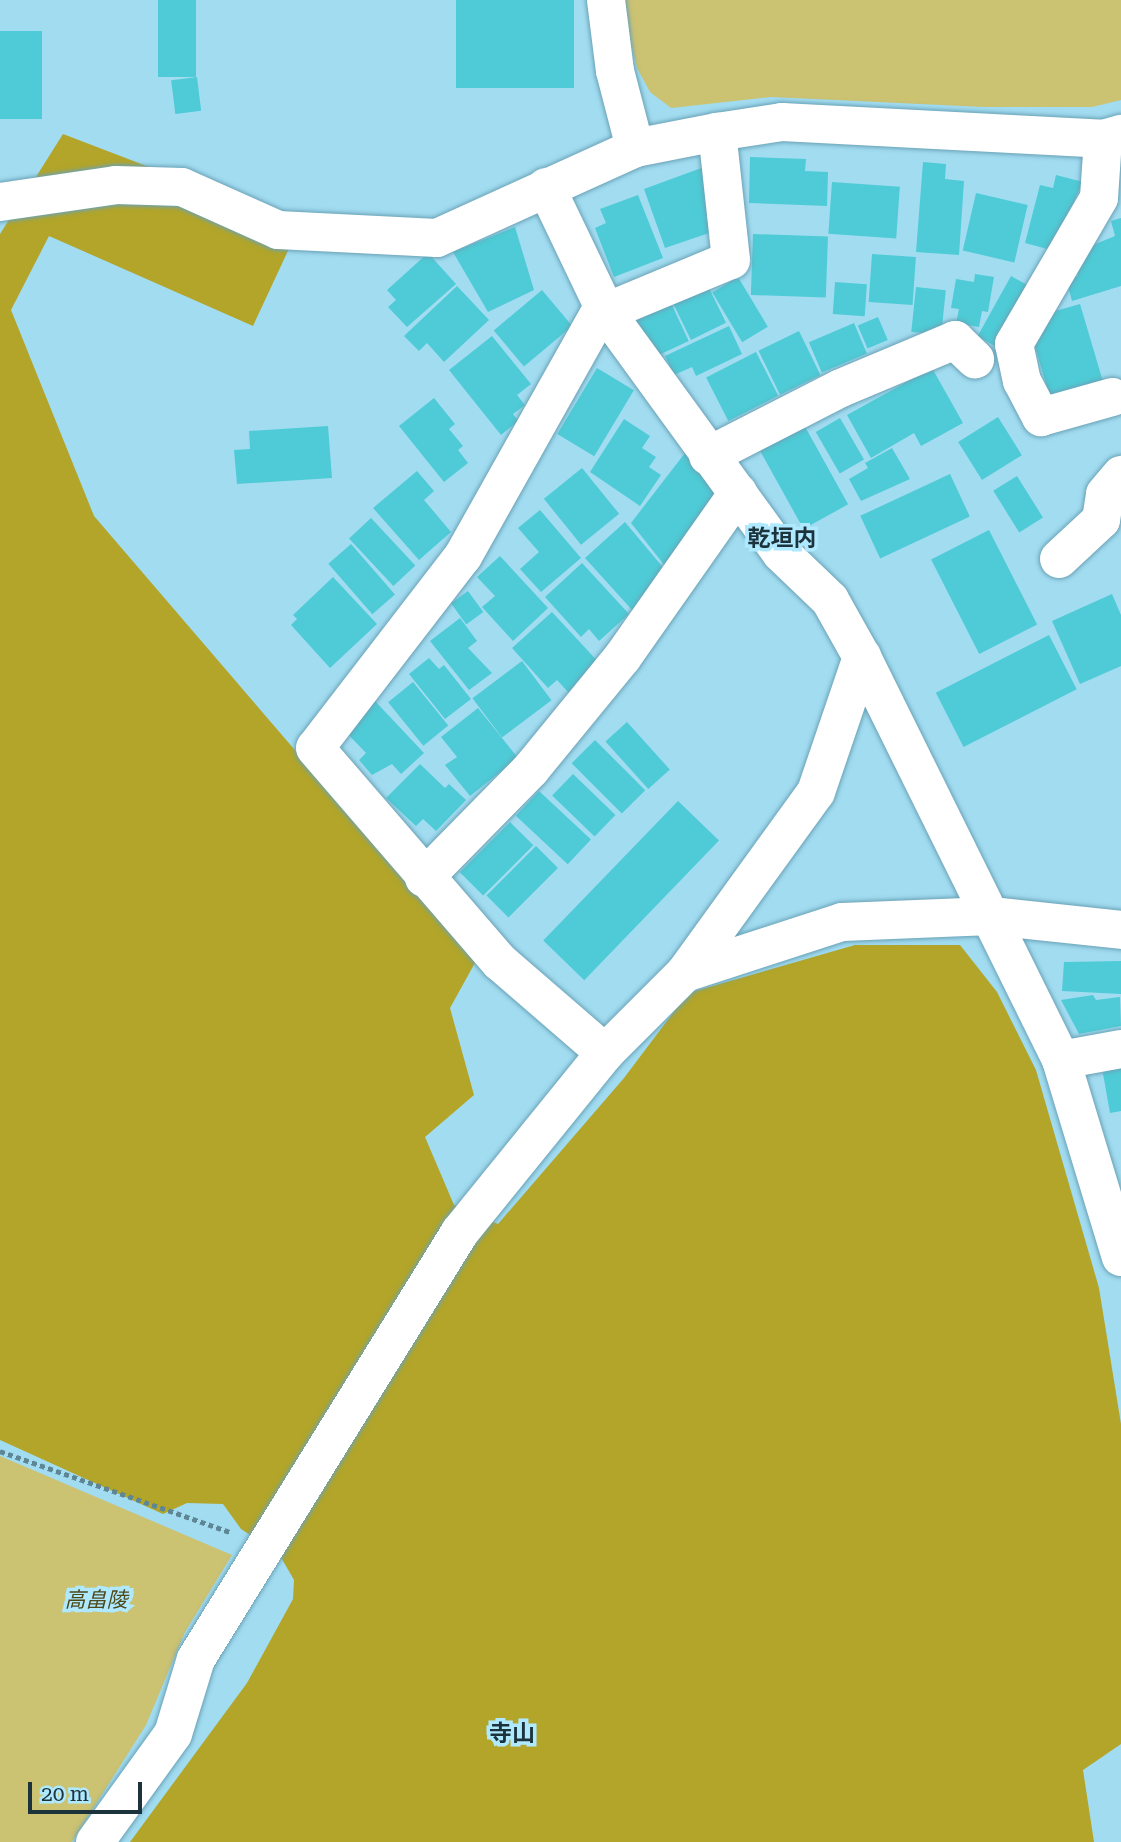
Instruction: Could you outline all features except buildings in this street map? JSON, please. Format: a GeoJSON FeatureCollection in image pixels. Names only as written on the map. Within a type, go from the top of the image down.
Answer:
{"type":"FeatureCollection","features":[{"type":"Feature","properties":{"kind":"street"},"geometry":{"type":"LineString","coordinates":[[606,0],[615,71],[635,148]]}},
{"type":"Feature","properties":{"kind":"street"},"geometry":{"type":"LineString","coordinates":[[0,202],[116,186],[182,187],[278,230],[437,238],[635,148],[782,122],[1112,136],[1099,198],[1014,344],[1022,381],[1041,418],[1112,397]]}},
{"type":"Feature","properties":{"kind":"street"},"geometry":{"type":"LineString","coordinates":[[605,1053],[500,962],[424,878],[315,748],[463,556],[605,308],[731,260],[717,132]]}},
{"type":"Feature","properties":{"kind":"street"},"geometry":{"type":"LineString","coordinates":[[546,187],[605,308],[708,456],[781,553],[830,600],[862,657],[1061,1060],[1121,1257]]}},
{"type":"Feature","properties":{"kind":"street"},"geometry":{"type":"LineString","coordinates":[[708,456],[841,388],[955,340],[975,359]]}},
{"type":"Feature","properties":{"kind":"street"},"geometry":{"type":"LineString","coordinates":[[1059,559],[1101,520],[1105,494],[1121,475]]}},
{"type":"Feature","properties":{"kind":"street"},"geometry":{"type":"LineString","coordinates":[[424,878],[531,769],[622,658],[738,493]]}},
{"type":"Feature","properties":{"kind":"street"},"geometry":{"type":"LineString","coordinates":[[95,1842],[173,1734],[196,1659],[460,1232],[605,1053],[685,973],[816,792],[862,657]]}},
{"type":"Feature","properties":{"kind":"street"},"geometry":{"type":"LineString","coordinates":[[685,973],[842,922],[991,916],[1121,930]]}},
{"type":"Feature","properties":{"kind":"street"},"geometry":{"type":"LineString","coordinates":[[1061,1060],[1121,1049]]}},
{"type":"Feature","properties":{"kind":"path"},"geometry":{"type":"LineString","coordinates":[[0,1451],[266,1545]]}},
{"type":"Feature","properties":{"kind":"green space"},"geometry":{"type":"Polygon","coordinates":[[[620,0],[1121,0],[1121,100],[1092,107],[984,107],[771,97],[671,108],[650,92],[637,68],[620,0]]]}},
{"type":"Feature","properties":{"kind":"green space","name":"高畠陵"},"geometry":{"type":"Polygon","coordinates":[[[0,1456],[232,1555],[185,1632],[146,1725],[72,1842],[0,1842],[0,1456]]]}},
{"type":"Feature","properties":{"kind":"shaded area"},"geometry":{"type":"Polygon","coordinates":[[[63,134],[300,225],[253,326],[49,236],[11,310],[94,516],[476,961],[450,1008],[474,1095],[425,1137],[454,1205],[498,1224],[624,1078],[688,993],[855,945],[960,945],[997,992],[1036,1070],[1099,1288],[1121,1424],[1121,1744],[1083,1770],[1094,1842],[130,1842],[247,1683],[293,1599],[294,1580],[279,1554],[241,1529],[223,1504],[187,1503],[163,1514],[0,1440],[0,234],[63,134]]]}},
{"type":"Feature","properties":{"kind":"district","name":"乾垣内"},"geometry":{"type":"Point","coordinates":[782,539]}},
{"type":"Feature","properties":{"kind":"district","name":"寺山"},"geometry":{"type":"Point","coordinates":[512,1734]}}]}
